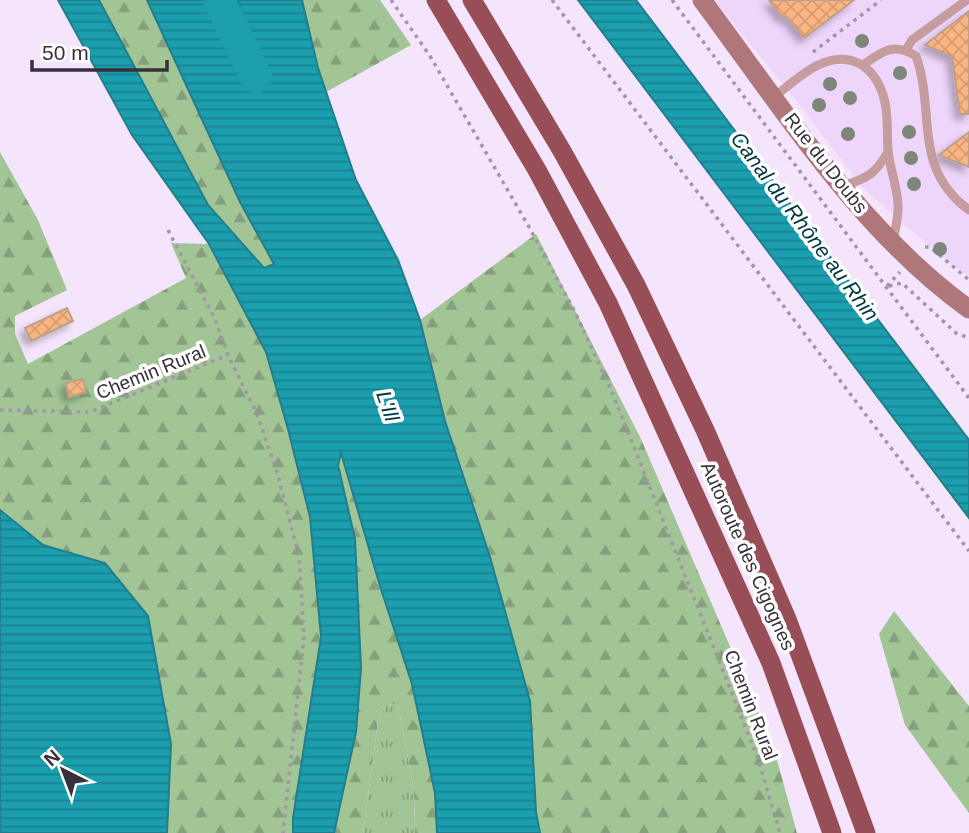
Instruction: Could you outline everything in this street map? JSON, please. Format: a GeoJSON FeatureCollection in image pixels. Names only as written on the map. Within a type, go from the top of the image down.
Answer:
{"type":"FeatureCollection","features":[{"type":"Feature","properties":{"kind":"highway","name":"Autoroute des Cigognes"},"geometry":{"type":"LineString","coordinates":[[436,0],[537,170],[608,303],[771,663],[832,833]]}},
{"type":"Feature","properties":{"kind":"highway","name":"Autoroute des Cigognes"},"geometry":{"type":"LineString","coordinates":[[472,0],[562,151],[636,285],[705,430],[787,620],[866,833]]}},
{"type":"Feature","properties":{"kind":"main road","name":"Rue du Doubs"},"geometry":{"type":"LineString","coordinates":[[702,0],[842,186],[892,243],[969,309]]}},
{"type":"Feature","properties":{"kind":"lane"},"geometry":{"type":"LineString","coordinates":[[906,50],[912,40],[967,0]]}},
{"type":"Feature","properties":{"kind":"lane"},"geometry":{"type":"LineString","coordinates":[[863,65],[880,53],[894,48],[906,50],[916,56],[929,152],[946,188],[969,210]]}},
{"type":"Feature","properties":{"kind":"lane"},"geometry":{"type":"LineString","coordinates":[[774,97],[816,66],[833,60],[851,60],[863,65],[879,83],[886,107],[888,152],[899,205],[892,243]]}},
{"type":"Feature","properties":{"kind":"lane"},"geometry":{"type":"LineString","coordinates":[[842,186],[871,175],[880,167],[888,152]]}},
{"type":"Feature","properties":{"kind":"path","name":"Chemin Rural"},"geometry":{"type":"LineString","coordinates":[[391,0],[436,67],[575,312],[612,392],[692,589],[758,760],[780,833]]}},
{"type":"Feature","properties":{"kind":"path"},"geometry":{"type":"LineString","coordinates":[[552,0],[969,551]]}},
{"type":"Feature","properties":{"kind":"path"},"geometry":{"type":"LineString","coordinates":[[672,0],[969,398]]}},
{"type":"Feature","properties":{"kind":"path"},"geometry":{"type":"LineString","coordinates":[[808,55],[881,0]]}},
{"type":"Feature","properties":{"kind":"path"},"geometry":{"type":"LineString","coordinates":[[167,230],[215,319],[228,355],[257,414],[277,472],[299,555],[304,637],[283,833]]}},
{"type":"Feature","properties":{"kind":"path"},"geometry":{"type":"LineString","coordinates":[[925,247],[930,247],[969,280]]}},
{"type":"Feature","properties":{"kind":"path"},"geometry":{"type":"LineString","coordinates":[[887,286],[902,284],[956,333],[969,338]]}},
{"type":"Feature","properties":{"kind":"path","name":"Chemin Rural"},"geometry":{"type":"LineString","coordinates":[[0,410],[90,412],[228,355]]}},
{"type":"Feature","properties":{"kind":"shaded area"},"geometry":{"type":"Polygon","coordinates":[[[714,0],[969,0],[969,276],[939,255],[864,189],[714,0]]]}},
{"type":"Feature","properties":{"kind":"green space"},"geometry":{"type":"Polygon","coordinates":[[[99,0],[147,0],[240,202],[274,265],[263,269],[208,205],[99,0]]]}},
{"type":"Feature","properties":{"kind":"green space"},"geometry":{"type":"Polygon","coordinates":[[[210,0],[238,0],[245,31],[244,39],[227,35],[214,25],[210,0]]]}},
{"type":"Feature","properties":{"kind":"green space"},"geometry":{"type":"Polygon","coordinates":[[[302,0],[380,0],[411,45],[326,92],[302,0]]]}},
{"type":"Feature","properties":{"kind":"green space"},"geometry":{"type":"Polygon","coordinates":[[[0,152],[38,220],[67,290],[15,316],[15,334],[28,364],[186,278],[171,243],[209,244],[266,352],[310,517],[321,637],[293,818],[293,833],[167,833],[171,744],[105,563],[43,545],[0,509],[0,152]]]}},
{"type":"Feature","properties":{"kind":"green space"},"geometry":{"type":"Polygon","coordinates":[[[536,234],[641,439],[774,749],[797,833],[540,833],[536,812],[530,701],[490,557],[445,421],[420,320],[536,234]]]}},
{"type":"Feature","properties":{"kind":"green space"},"geometry":{"type":"Polygon","coordinates":[[[341,452],[412,684],[435,793],[437,833],[415,833],[414,791],[398,704],[386,705],[378,721],[363,833],[334,833],[356,732],[355,539],[338,465],[341,452]]]}},
{"type":"Feature","properties":{"kind":"green space"},"geometry":{"type":"Polygon","coordinates":[[[894,611],[969,706],[969,813],[905,725],[879,634],[894,611]]]}},
{"type":"Feature","properties":{"kind":"green space"},"geometry":{"type":"Polygon","coordinates":[[[398,704],[414,791],[415,833],[363,833],[378,721],[386,705],[398,704]]]}},
{"type":"Feature","properties":{"kind":"water"},"geometry":{"type":"Polygon","coordinates":[[[58,0],[99,0],[208,205],[264,268],[274,264],[240,202],[147,0],[210,0],[214,25],[227,35],[243,39],[245,31],[238,0],[302,0],[318,68],[356,180],[398,260],[420,320],[445,421],[490,557],[530,701],[536,812],[540,833],[437,833],[435,793],[412,684],[341,453],[338,465],[355,539],[361,668],[356,732],[334,833],[293,833],[293,818],[321,637],[310,517],[288,429],[266,352],[209,244],[132,135],[58,0]]]}},
{"type":"Feature","properties":{"kind":"water","name":"Canal du Rhône au Rhin"},"geometry":{"type":"Polygon","coordinates":[[[578,0],[636,0],[969,440],[969,518],[578,0]]]}},
{"type":"Feature","properties":{"kind":"water"},"geometry":{"type":"Polygon","coordinates":[[[0,510],[43,545],[105,563],[148,616],[171,744],[167,833],[0,833],[0,510]]]}},
{"type":"Feature","properties":{"kind":"building"},"geometry":{"type":"Polygon","coordinates":[[[769,0],[854,0],[804,38],[769,0]]]}},
{"type":"Feature","properties":{"kind":"building"},"geometry":{"type":"Polygon","coordinates":[[[969,11],[969,114],[960,114],[952,56],[925,45],[969,11]]]}},
{"type":"Feature","properties":{"kind":"building"},"geometry":{"type":"Polygon","coordinates":[[[969,132],[969,167],[939,155],[969,132]]]}},
{"type":"Feature","properties":{"kind":"building"},"geometry":{"type":"Polygon","coordinates":[[[67,308],[73,321],[31,341],[25,328],[67,308]]]}},
{"type":"Feature","properties":{"kind":"building"},"geometry":{"type":"Polygon","coordinates":[[[83,379],[86,392],[69,397],[66,383],[83,379]]]}},
{"type":"Feature","properties":{"kind":"waterway","name":"L'Ill"},"geometry":{"type":"LineString","coordinates":[[219,0],[256,77]]}}]}
